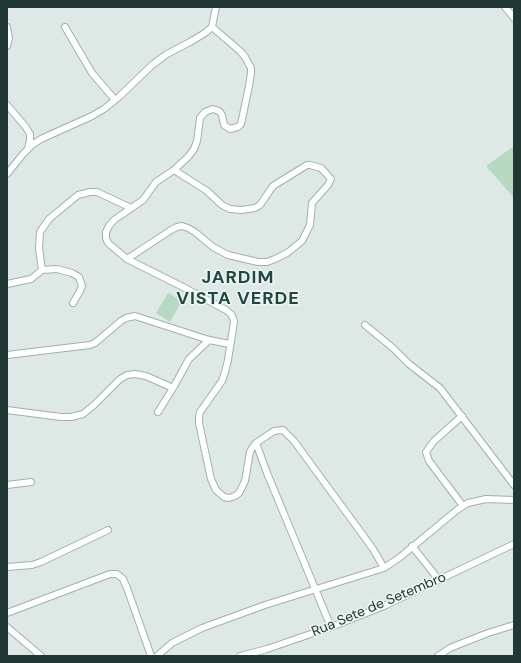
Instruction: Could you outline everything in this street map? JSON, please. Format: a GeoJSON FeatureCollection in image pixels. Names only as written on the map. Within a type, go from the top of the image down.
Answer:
{"type":"FeatureCollection","features":[{"type":"Feature","properties":{"kind":"street"},"geometry":{"type":"LineString","coordinates":[[7,174],[23,154],[41,139],[92,116],[115,100],[152,65],[167,54],[201,36],[212,27],[216,7]]}},
{"type":"Feature","properties":{"kind":"street"},"geometry":{"type":"LineString","coordinates":[[505,7],[514,18]]}},
{"type":"Feature","properties":{"kind":"street"},"geometry":{"type":"LineString","coordinates":[[7,27],[9,38],[7,46]]}},
{"type":"Feature","properties":{"kind":"street"},"geometry":{"type":"LineString","coordinates":[[64,27],[89,68],[115,100]]}},
{"type":"Feature","properties":{"kind":"street"},"geometry":{"type":"LineString","coordinates":[[212,27],[240,51],[251,68],[241,124],[238,128],[230,130],[224,125],[222,115],[219,111],[213,109],[205,112],[200,118],[197,141],[194,149],[188,157],[174,170],[156,182],[143,200],[114,220],[106,232],[106,238],[108,243],[127,259],[181,286],[231,314],[234,322],[228,360],[222,381],[200,412],[199,417],[211,479],[216,490],[224,497],[229,498],[235,496],[243,486],[250,452],[256,443],[274,431],[283,430],[288,433],[373,549],[384,568]]}},
{"type":"Feature","properties":{"kind":"street"},"geometry":{"type":"LineString","coordinates":[[7,105],[30,134],[28,149]]}},
{"type":"Feature","properties":{"kind":"street"},"geometry":{"type":"LineString","coordinates":[[127,259],[171,230],[182,226],[195,232],[220,252],[258,262],[267,262],[275,259],[287,253],[302,241],[310,225],[312,203],[328,185],[331,179],[321,168],[307,165],[274,186],[260,205],[255,208],[240,210],[222,205],[207,191],[174,170]]}},
{"type":"Feature","properties":{"kind":"street"},"geometry":{"type":"LineString","coordinates":[[42,270],[38,248],[40,232],[50,218],[72,199],[84,193],[97,192],[131,208]]}},
{"type":"Feature","properties":{"kind":"street"},"geometry":{"type":"LineString","coordinates":[[7,284],[31,279],[42,270],[57,269],[72,273],[79,277],[82,286],[73,303]]}},
{"type":"Feature","properties":{"kind":"street"},"geometry":{"type":"LineString","coordinates":[[7,355],[90,345],[95,343],[121,321],[135,316],[209,340],[230,344]]}},
{"type":"Feature","properties":{"kind":"street"},"geometry":{"type":"LineString","coordinates":[[365,325],[394,348],[409,364],[440,388],[514,485]]}},
{"type":"Feature","properties":{"kind":"street"},"geometry":{"type":"LineString","coordinates":[[158,412],[174,388],[189,359],[209,340]]}},
{"type":"Feature","properties":{"kind":"street"},"geometry":{"type":"LineString","coordinates":[[7,410],[61,417],[77,415],[88,410],[115,383],[127,375],[141,374],[174,388]]}},
{"type":"Feature","properties":{"kind":"street"},"geometry":{"type":"LineString","coordinates":[[462,416],[434,441],[426,452],[429,461],[463,506]]}},
{"type":"Feature","properties":{"kind":"street"},"geometry":{"type":"LineString","coordinates":[[256,443],[331,627]]}},
{"type":"Feature","properties":{"kind":"street"},"geometry":{"type":"LineString","coordinates":[[7,485],[31,482]]}},
{"type":"Feature","properties":{"kind":"street"},"geometry":{"type":"LineString","coordinates":[[157,656],[172,643],[202,628],[265,605],[384,568],[399,558],[463,506],[486,499],[514,500]]}},
{"type":"Feature","properties":{"kind":"street"},"geometry":{"type":"LineString","coordinates":[[7,567],[32,565],[41,562],[108,530]]}},
{"type":"Feature","properties":{"kind":"street","name":"Rua Sete de Setembro"},"geometry":{"type":"LineString","coordinates":[[240,656],[267,649],[331,627],[384,606],[514,544]]}},
{"type":"Feature","properties":{"kind":"street"},"geometry":{"type":"LineString","coordinates":[[412,546],[439,580]]}},
{"type":"Feature","properties":{"kind":"street"},"geometry":{"type":"LineString","coordinates":[[7,613],[114,573],[121,576],[130,595],[152,656]]}},
{"type":"Feature","properties":{"kind":"street"},"geometry":{"type":"LineString","coordinates":[[438,656],[450,648],[514,625]]}},
{"type":"Feature","properties":{"kind":"street"},"geometry":{"type":"LineString","coordinates":[[7,627],[41,656]]}},
{"type":"Feature","properties":{"kind":"green space"},"geometry":{"type":"Polygon","coordinates":[[[514,146],[514,198],[486,166],[514,146]]]}},
{"type":"Feature","properties":{"kind":"green space"},"geometry":{"type":"Polygon","coordinates":[[[168,293],[182,301],[170,322],[156,313],[168,293]]]}},
{"type":"Feature","properties":{"kind":"district","name":"JARDIM VISTA VERDE"},"geometry":{"type":"Point","coordinates":[238,288]}}]}
